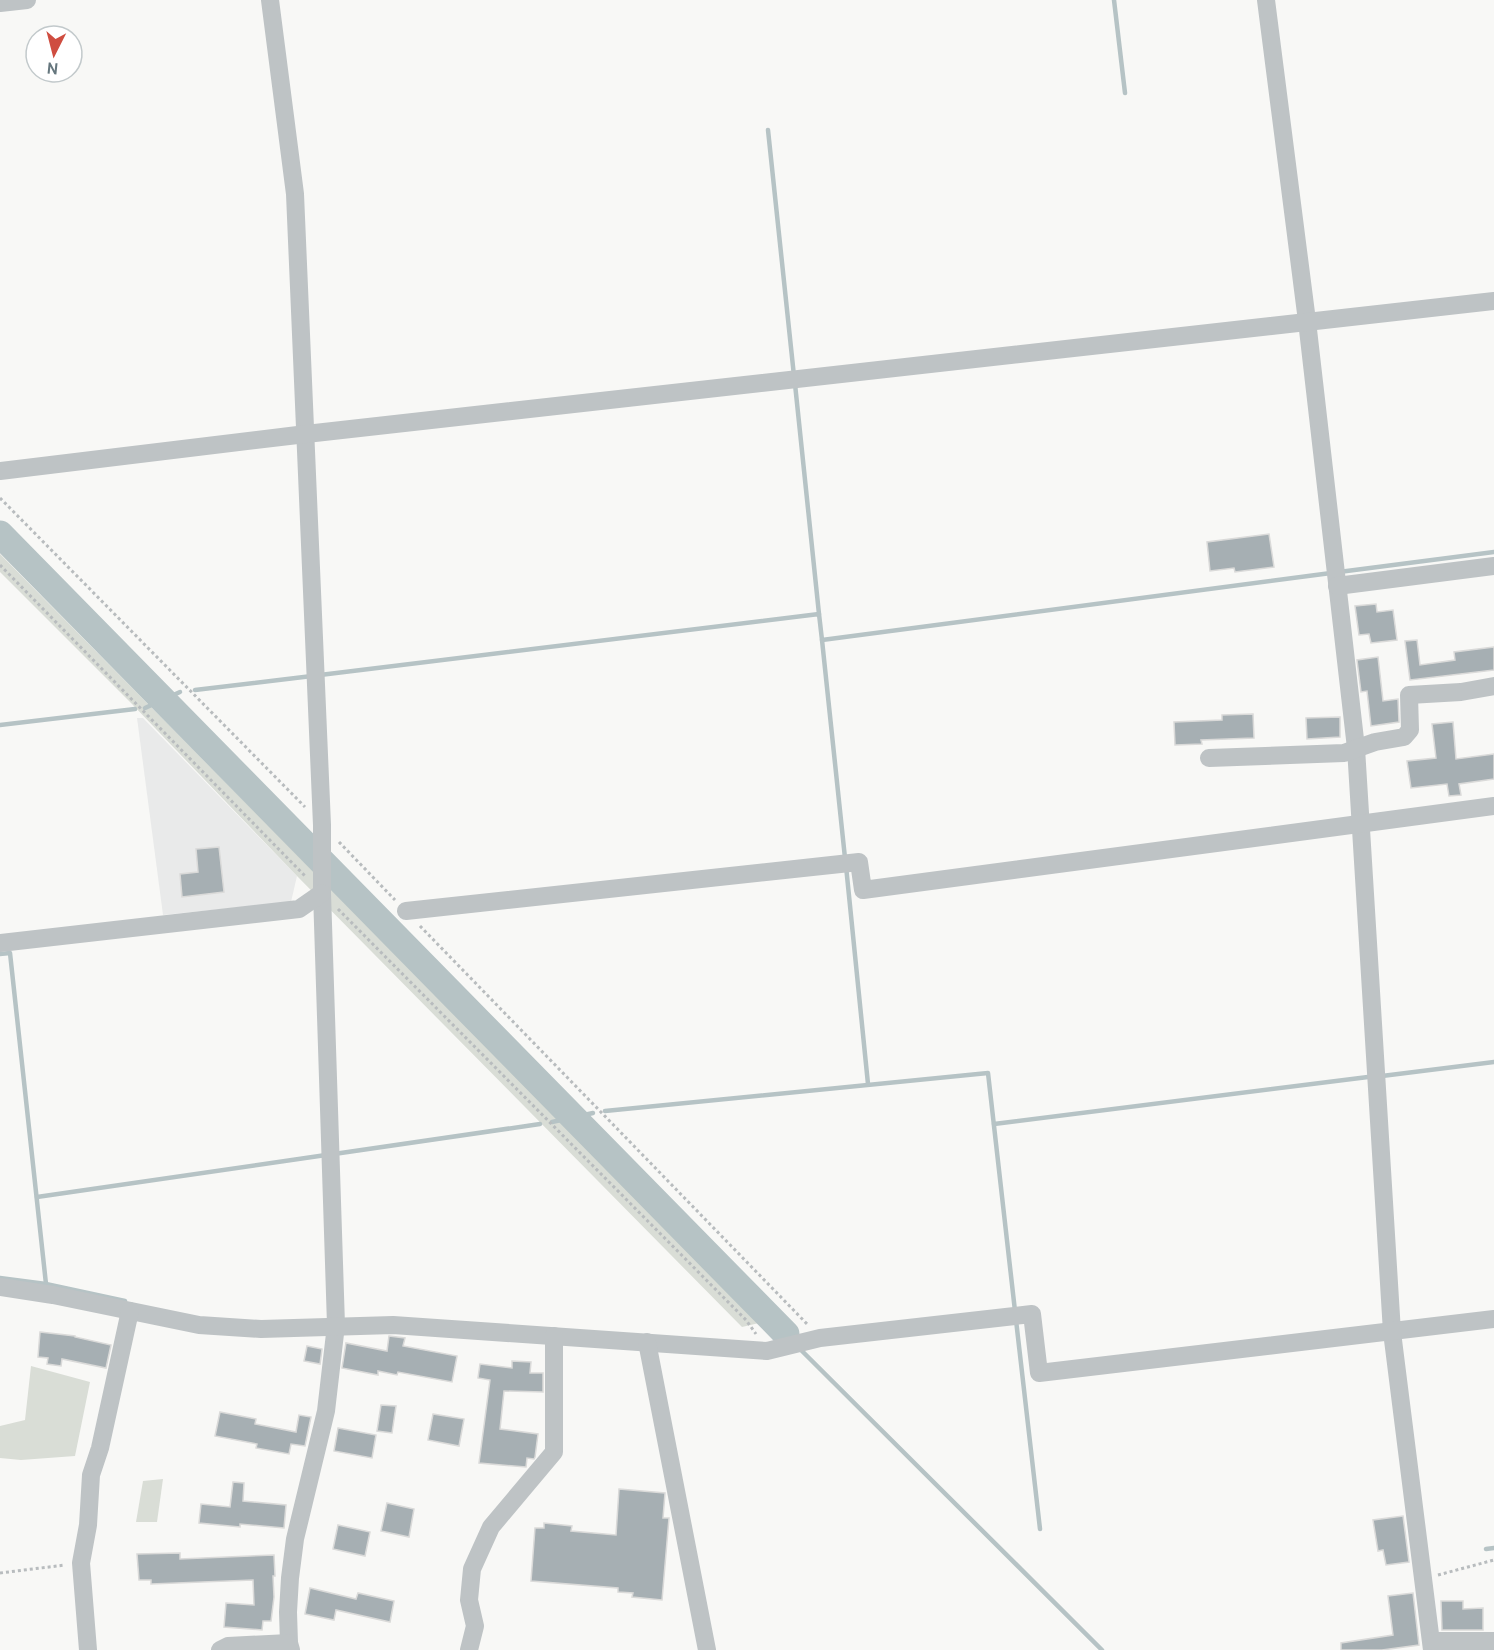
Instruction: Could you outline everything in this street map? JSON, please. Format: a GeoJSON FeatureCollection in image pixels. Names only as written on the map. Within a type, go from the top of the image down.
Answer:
{"type":"FeatureCollection","features":[{"type":"Feature","properties":{"kind":"street"},"geometry":{"type":"LineString","coordinates":[[5,2],[27,0]]}},
{"type":"Feature","properties":{"kind":"street"},"geometry":{"type":"LineString","coordinates":[[220,1650],[228,1646],[290,1647],[288,1612],[295,1539],[326,1411],[336,1325],[322,893],[322,825],[295,194],[270,0]]}},
{"type":"Feature","properties":{"kind":"street"},"geometry":{"type":"LineString","coordinates":[[1266,0],[1307,321],[1356,748],[1392,1332],[1432,1645],[1494,1641]]}},
{"type":"Feature","properties":{"kind":"street"},"geometry":{"type":"LineString","coordinates":[[0,471],[306,434],[1494,301]]}},
{"type":"Feature","properties":{"kind":"street"},"geometry":{"type":"LineString","coordinates":[[1336,577],[1494,566]]}},
{"type":"Feature","properties":{"kind":"street"},"geometry":{"type":"LineString","coordinates":[[1209,758],[1344,753],[1375,742],[1404,737],[1410,730],[1409,695],[1461,692],[1494,686]]}},
{"type":"Feature","properties":{"kind":"street"},"geometry":{"type":"LineString","coordinates":[[405,911],[859,862],[863,890],[1494,806]]}},
{"type":"Feature","properties":{"kind":"street"},"geometry":{"type":"LineString","coordinates":[[0,943],[299,909],[322,893]]}},
{"type":"Feature","properties":{"kind":"street"},"geometry":{"type":"LineString","coordinates":[[0,1287],[209,1325],[261,1329],[393,1325],[767,1351],[820,1338],[1032,1314],[1039,1373],[1494,1319]]}},
{"type":"Feature","properties":{"kind":"street"},"geometry":{"type":"LineString","coordinates":[[88,1650],[81,1563],[88,1525],[91,1475],[100,1448],[130,1311]]}},
{"type":"Feature","properties":{"kind":"street"},"geometry":{"type":"LineString","coordinates":[[469,1650],[475,1626],[469,1600],[471,1569],[491,1527],[554,1452],[554,1336]]}},
{"type":"Feature","properties":{"kind":"street"},"geometry":{"type":"LineString","coordinates":[[647,1342],[706,1650]]}},
{"type":"Feature","properties":{"kind":"path"},"geometry":{"type":"LineString","coordinates":[[0,565],[746,1320],[767,1351]]}},
{"type":"Feature","properties":{"kind":"path"},"geometry":{"type":"LineString","coordinates":[[1424,1579],[1494,1560]]}},
{"type":"Feature","properties":{"kind":"path"},"geometry":{"type":"LineString","coordinates":[[0,1573],[81,1563]]}},
{"type":"Feature","properties":{"kind":"shaded area"},"geometry":{"type":"Polygon","coordinates":[[[0,554],[759,1323],[742,1327],[0,572],[0,554]]]}},
{"type":"Feature","properties":{"kind":"shaded area"},"geometry":{"type":"Polygon","coordinates":[[[137,718],[143,718],[297,876],[291,902],[163,915],[137,718]]]}},
{"type":"Feature","properties":{"kind":"shaded area"},"geometry":{"type":"Polygon","coordinates":[[[31,1366],[90,1382],[75,1456],[21,1460],[0,1458],[0,1426],[25,1420],[31,1366]]]}},
{"type":"Feature","properties":{"kind":"shaded area"},"geometry":{"type":"Polygon","coordinates":[[[163,1479],[157,1522],[136,1522],[143,1481],[163,1479]]]}},
{"type":"Feature","properties":{"kind":"building"},"geometry":{"type":"Polygon","coordinates":[[[1269,534],[1274,567],[1235,572],[1234,568],[1210,571],[1207,542],[1269,534]]]}},
{"type":"Feature","properties":{"kind":"building"},"geometry":{"type":"Polygon","coordinates":[[[1376,604],[1377,612],[1393,610],[1397,640],[1371,643],[1369,634],[1359,635],[1355,606],[1376,604]]]}},
{"type":"Feature","properties":{"kind":"building"},"geometry":{"type":"Polygon","coordinates":[[[1417,640],[1420,665],[1455,660],[1454,652],[1494,647],[1494,670],[1410,680],[1405,641],[1417,640]]]}},
{"type":"Feature","properties":{"kind":"building"},"geometry":{"type":"Polygon","coordinates":[[[1378,657],[1383,701],[1398,699],[1399,722],[1371,726],[1367,691],[1361,692],[1357,660],[1378,657]]]}},
{"type":"Feature","properties":{"kind":"building"},"geometry":{"type":"Polygon","coordinates":[[[1253,714],[1254,738],[1201,740],[1202,744],[1175,745],[1174,722],[1222,720],[1222,715],[1253,714]]]}},
{"type":"Feature","properties":{"kind":"building"},"geometry":{"type":"Polygon","coordinates":[[[1340,717],[1340,737],[1307,739],[1306,718],[1340,717]]]}},
{"type":"Feature","properties":{"kind":"building"},"geometry":{"type":"Polygon","coordinates":[[[1453,722],[1456,759],[1494,754],[1494,779],[1459,784],[1461,795],[1449,796],[1447,784],[1411,788],[1407,761],[1436,758],[1432,724],[1453,722]]]}},
{"type":"Feature","properties":{"kind":"building"},"geometry":{"type":"Polygon","coordinates":[[[219,847],[224,892],[182,897],[180,874],[198,872],[196,849],[219,847]]]}},
{"type":"Feature","properties":{"kind":"building"},"geometry":{"type":"Polygon","coordinates":[[[40,1332],[75,1336],[111,1345],[106,1368],[62,1359],[61,1366],[47,1364],[48,1358],[38,1357],[40,1332]]]}},
{"type":"Feature","properties":{"kind":"building"},"geometry":{"type":"Polygon","coordinates":[[[389,1336],[405,1338],[403,1346],[457,1356],[452,1382],[398,1372],[397,1375],[378,1371],[378,1375],[342,1368],[346,1343],[387,1351],[389,1336]]]}},
{"type":"Feature","properties":{"kind":"building"},"geometry":{"type":"Polygon","coordinates":[[[307,1346],[322,1349],[320,1364],[304,1361],[307,1346]]]}},
{"type":"Feature","properties":{"kind":"building"},"geometry":{"type":"Polygon","coordinates":[[[512,1361],[531,1362],[530,1373],[543,1373],[543,1392],[504,1391],[500,1429],[538,1434],[535,1457],[534,1459],[527,1458],[526,1467],[479,1463],[490,1380],[478,1378],[480,1364],[512,1368],[512,1361]]]}},
{"type":"Feature","properties":{"kind":"building"},"geometry":{"type":"Polygon","coordinates":[[[381,1405],[396,1406],[392,1433],[377,1431],[381,1405]]]}},
{"type":"Feature","properties":{"kind":"building"},"geometry":{"type":"Polygon","coordinates":[[[220,1412],[256,1419],[255,1424],[296,1432],[299,1415],[311,1417],[305,1446],[291,1444],[289,1454],[256,1448],[257,1444],[215,1436],[220,1412]]]}},
{"type":"Feature","properties":{"kind":"building"},"geometry":{"type":"Polygon","coordinates":[[[433,1414],[464,1419],[459,1446],[428,1440],[433,1414]]]}},
{"type":"Feature","properties":{"kind":"building"},"geometry":{"type":"Polygon","coordinates":[[[338,1428],[376,1435],[372,1458],[334,1451],[338,1428]]]}},
{"type":"Feature","properties":{"kind":"building"},"geometry":{"type":"Polygon","coordinates":[[[233,1482],[244,1483],[243,1501],[286,1505],[284,1528],[199,1523],[201,1504],[230,1507],[233,1482]]]}},
{"type":"Feature","properties":{"kind":"building"},"geometry":{"type":"Polygon","coordinates":[[[619,1489],[665,1493],[663,1518],[669,1518],[662,1600],[632,1597],[633,1593],[618,1592],[618,1588],[531,1581],[535,1528],[544,1528],[544,1523],[572,1526],[571,1531],[616,1535],[619,1489]]]}},
{"type":"Feature","properties":{"kind":"building"},"geometry":{"type":"Polygon","coordinates":[[[387,1503],[414,1509],[409,1537],[381,1531],[387,1503]]]}},
{"type":"Feature","properties":{"kind":"building"},"geometry":{"type":"Polygon","coordinates":[[[1403,1516],[1409,1562],[1386,1565],[1383,1550],[1378,1551],[1373,1520],[1403,1516]]]}},
{"type":"Feature","properties":{"kind":"building"},"geometry":{"type":"Polygon","coordinates":[[[338,1525],[370,1532],[365,1556],[333,1549],[338,1525]]]}},
{"type":"Feature","properties":{"kind":"building"},"geometry":{"type":"Polygon","coordinates":[[[180,1553],[180,1559],[274,1555],[275,1576],[273,1576],[274,1597],[271,1621],[263,1621],[262,1630],[224,1627],[226,1603],[254,1605],[253,1580],[151,1584],[151,1580],[139,1580],[137,1554],[180,1553]]]}},
{"type":"Feature","properties":{"kind":"building"},"geometry":{"type":"Polygon","coordinates":[[[310,1588],[356,1599],[358,1593],[394,1601],[390,1622],[336,1610],[334,1620],[305,1614],[310,1588]]]}},
{"type":"Feature","properties":{"kind":"building"},"geometry":{"type":"Polygon","coordinates":[[[1413,1593],[1419,1645],[1382,1650],[1341,1650],[1341,1643],[1393,1635],[1388,1596],[1413,1593]]]}},
{"type":"Feature","properties":{"kind":"building"},"geometry":{"type":"Polygon","coordinates":[[[1441,1601],[1463,1601],[1463,1609],[1483,1608],[1483,1630],[1442,1630],[1441,1601]]]}},
{"type":"Feature","properties":{"kind":"waterway"},"geometry":{"type":"LineString","coordinates":[[1114,0],[1125,93]]}},
{"type":"Feature","properties":{"kind":"waterway"},"geometry":{"type":"LineString","coordinates":[[768,130],[794,376]]}},
{"type":"Feature","properties":{"kind":"waterway"},"geometry":{"type":"LineString","coordinates":[[795,384],[819,614]]}},
{"type":"Feature","properties":{"kind":"waterway"},"geometry":{"type":"LineString","coordinates":[[0,534],[786,1334]]}},
{"type":"Feature","properties":{"kind":"waterway"},"geometry":{"type":"LineString","coordinates":[[1339,572],[1494,552]]}},
{"type":"Feature","properties":{"kind":"waterway"},"geometry":{"type":"LineString","coordinates":[[320,675],[819,614],[822,640],[1331,573]]}},
{"type":"Feature","properties":{"kind":"waterway"},"geometry":{"type":"LineString","coordinates":[[822,640],[845,858]]}},
{"type":"Feature","properties":{"kind":"waterway"},"geometry":{"type":"LineString","coordinates":[[195,690],[312,676]]}},
{"type":"Feature","properties":{"kind":"waterway"},"geometry":{"type":"LineString","coordinates":[[145,708],[180,692]]}},
{"type":"Feature","properties":{"kind":"waterway"},"geometry":{"type":"LineString","coordinates":[[0,725],[135,709]]}},
{"type":"Feature","properties":{"kind":"waterway"},"geometry":{"type":"LineString","coordinates":[[846,866],[868,1084]]}},
{"type":"Feature","properties":{"kind":"waterway"},"geometry":{"type":"LineString","coordinates":[[0,954],[10,953],[46,1284]]}},
{"type":"Feature","properties":{"kind":"waterway"},"geometry":{"type":"LineString","coordinates":[[1382,1076],[1494,1062]]}},
{"type":"Feature","properties":{"kind":"waterway"},"geometry":{"type":"LineString","coordinates":[[605,1111],[988,1073],[1015,1311]]}},
{"type":"Feature","properties":{"kind":"waterway"},"geometry":{"type":"LineString","coordinates":[[994,1124],[1368,1077]]}},
{"type":"Feature","properties":{"kind":"waterway"},"geometry":{"type":"LineString","coordinates":[[552,1122],[593,1113]]}},
{"type":"Feature","properties":{"kind":"waterway"},"geometry":{"type":"LineString","coordinates":[[334,1154],[540,1124]]}},
{"type":"Feature","properties":{"kind":"waterway"},"geometry":{"type":"LineString","coordinates":[[37,1197],[326,1155]]}},
{"type":"Feature","properties":{"kind":"waterway"},"geometry":{"type":"LineString","coordinates":[[0,1278],[46,1284],[125,1301]]}},
{"type":"Feature","properties":{"kind":"waterway"},"geometry":{"type":"LineString","coordinates":[[1016,1320],[1040,1529]]}},
{"type":"Feature","properties":{"kind":"waterway"},"geometry":{"type":"LineString","coordinates":[[786,1334],[792,1341]]}},
{"type":"Feature","properties":{"kind":"waterway"},"geometry":{"type":"LineString","coordinates":[[800,1349],[1102,1650]]}},
{"type":"Feature","properties":{"kind":"waterway"},"geometry":{"type":"LineString","coordinates":[[1486,1549],[1494,1548]]}}]}
